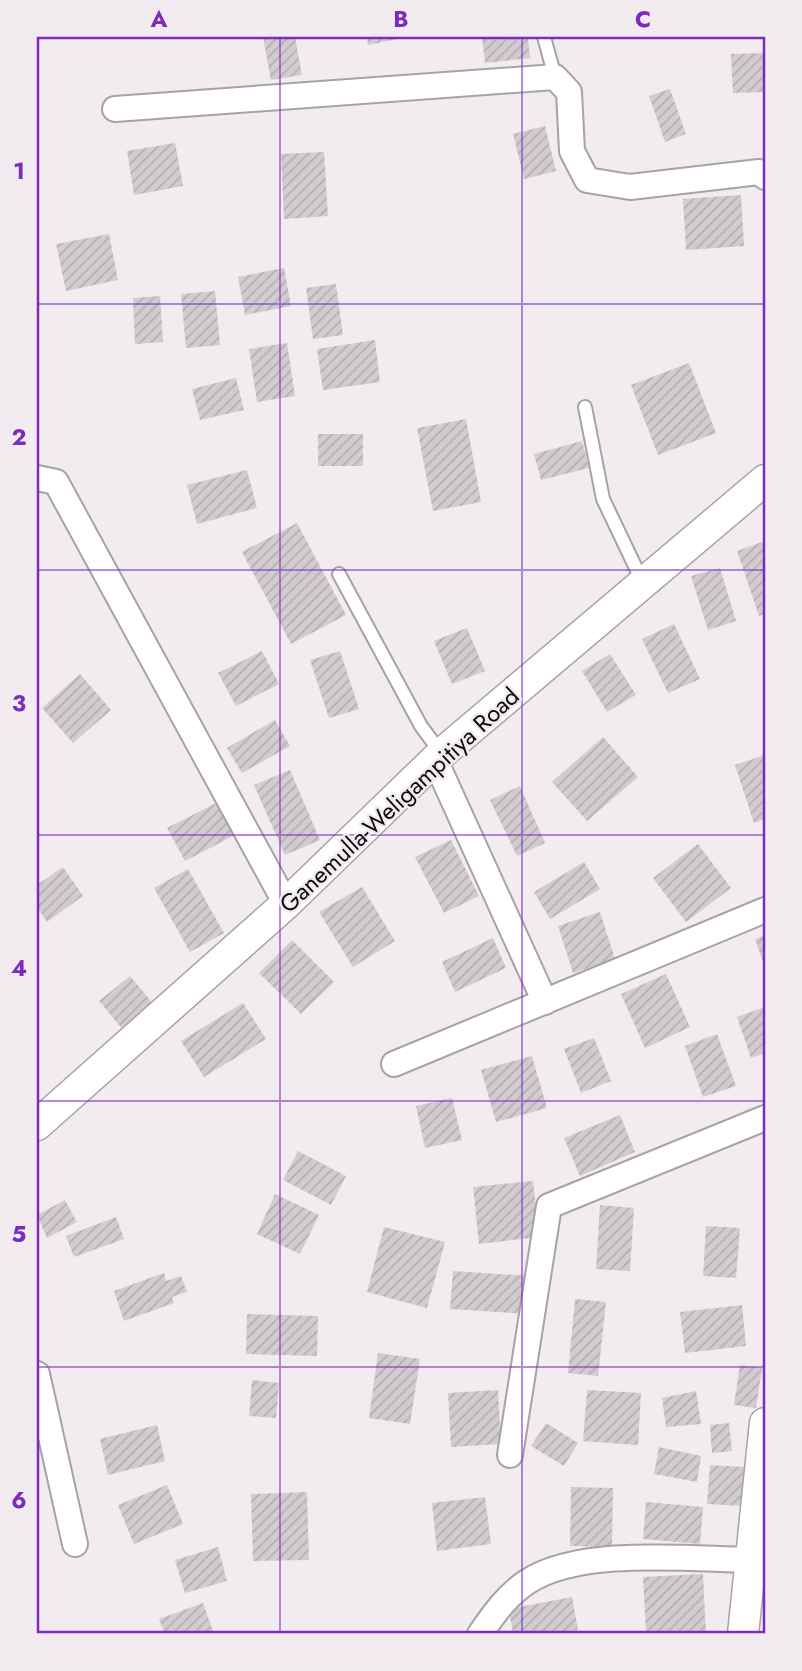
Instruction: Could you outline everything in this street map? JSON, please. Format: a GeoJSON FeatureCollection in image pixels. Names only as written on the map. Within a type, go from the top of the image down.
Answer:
{"type":"FeatureCollection","features":[{"type":"Feature","properties":{"kind":"street"},"geometry":{"type":"LineString","coordinates":[[115,109],[555,77],[569,92],[572,150],[587,180],[630,187],[759,172],[765,177]]}},
{"type":"Feature","properties":{"kind":"street"},"geometry":{"type":"LineString","coordinates":[[37,478],[56,482],[286,904]]}},
{"type":"Feature","properties":{"kind":"street","name":"Ganemulla-Weligampitiya Road"},"geometry":{"type":"LineString","coordinates":[[37,1125],[286,904],[438,757],[765,480]]}},
{"type":"Feature","properties":{"kind":"street"},"geometry":{"type":"LineString","coordinates":[[438,757],[545,1002]]}},
{"type":"Feature","properties":{"kind":"street"},"geometry":{"type":"LineString","coordinates":[[394,1064],[765,910]]}},
{"type":"Feature","properties":{"kind":"street"},"geometry":{"type":"LineString","coordinates":[[510,1455],[549,1206],[765,1118]]}},
{"type":"Feature","properties":{"kind":"street"},"geometry":{"type":"LineString","coordinates":[[37,1374],[75,1544]]}},
{"type":"Feature","properties":{"kind":"street"},"geometry":{"type":"LineString","coordinates":[[743,1634],[765,1435]]}},
{"type":"Feature","properties":{"kind":"street"},"geometry":{"type":"LineString","coordinates":[[480,1634],[500,1604],[528,1581],[555,1570],[606,1558],[751,1559]]}},
{"type":"Feature","properties":{"kind":"lane"},"geometry":{"type":"LineString","coordinates":[[544,37],[555,77]]}},
{"type":"Feature","properties":{"kind":"lane"},"geometry":{"type":"LineString","coordinates":[[585,408],[603,499],[643,584]]}},
{"type":"Feature","properties":{"kind":"lane"},"geometry":{"type":"LineString","coordinates":[[339,574],[438,757]]}},
{"type":"Feature","properties":{"kind":"building"},"geometry":{"type":"Polygon","coordinates":[[[263,37],[295,37],[302,75],[271,80],[263,37]]]}},
{"type":"Feature","properties":{"kind":"building"},"geometry":{"type":"Polygon","coordinates":[[[367,37],[402,37],[402,38],[368,45],[367,37]]]}},
{"type":"Feature","properties":{"kind":"building"},"geometry":{"type":"Polygon","coordinates":[[[482,37],[528,37],[530,58],[485,63],[482,37]]]}},
{"type":"Feature","properties":{"kind":"building"},"geometry":{"type":"Polygon","coordinates":[[[765,53],[765,92],[733,93],[731,54],[765,53]]]}},
{"type":"Feature","properties":{"kind":"building"},"geometry":{"type":"Polygon","coordinates":[[[670,89],[686,134],[665,142],[649,96],[670,89]]]}},
{"type":"Feature","properties":{"kind":"building"},"geometry":{"type":"Polygon","coordinates":[[[545,126],[556,171],[524,179],[513,134],[545,126]]]}},
{"type":"Feature","properties":{"kind":"building"},"geometry":{"type":"Polygon","coordinates":[[[175,143],[183,186],[134,195],[127,151],[175,143]]]}},
{"type":"Feature","properties":{"kind":"building"},"geometry":{"type":"Polygon","coordinates":[[[324,152],[328,216],[284,219],[281,154],[324,152]]]}},
{"type":"Feature","properties":{"kind":"building"},"geometry":{"type":"Polygon","coordinates":[[[741,195],[744,246],[686,250],[683,199],[741,195]]]}},
{"type":"Feature","properties":{"kind":"building"},"geometry":{"type":"Polygon","coordinates":[[[109,234],[118,280],[66,291],[56,244],[109,234]]]}},
{"type":"Feature","properties":{"kind":"building"},"geometry":{"type":"Polygon","coordinates":[[[284,268],[291,306],[245,315],[238,277],[284,268]]]}},
{"type":"Feature","properties":{"kind":"building"},"geometry":{"type":"Polygon","coordinates":[[[336,284],[343,335],[313,339],[306,288],[336,284]]]}},
{"type":"Feature","properties":{"kind":"building"},"geometry":{"type":"Polygon","coordinates":[[[215,291],[220,345],[186,348],[181,294],[215,291]]]}},
{"type":"Feature","properties":{"kind":"building"},"geometry":{"type":"Polygon","coordinates":[[[160,296],[163,342],[135,344],[133,298],[160,296]]]}},
{"type":"Feature","properties":{"kind":"building"},"geometry":{"type":"Polygon","coordinates":[[[375,340],[380,382],[323,390],[317,349],[375,340]]]}},
{"type":"Feature","properties":{"kind":"building"},"geometry":{"type":"Polygon","coordinates":[[[287,343],[295,396],[257,402],[249,349],[287,343]]]}},
{"type":"Feature","properties":{"kind":"building"},"geometry":{"type":"Polygon","coordinates":[[[689,363],[716,433],[658,455],[631,385],[689,363]]]}},
{"type":"Feature","properties":{"kind":"building"},"geometry":{"type":"Polygon","coordinates":[[[236,378],[244,410],[200,420],[192,389],[236,378]]]}},
{"type":"Feature","properties":{"kind":"building"},"geometry":{"type":"Polygon","coordinates":[[[466,419],[481,502],[433,511],[417,428],[466,419]]]}},
{"type":"Feature","properties":{"kind":"building"},"geometry":{"type":"Polygon","coordinates":[[[318,434],[363,434],[363,466],[318,466],[318,434]]]}},
{"type":"Feature","properties":{"kind":"building"},"geometry":{"type":"Polygon","coordinates":[[[582,441],[589,468],[541,480],[534,454],[582,441]]]}},
{"type":"Feature","properties":{"kind":"building"},"geometry":{"type":"Polygon","coordinates":[[[247,470],[257,508],[197,524],[187,485],[247,470]]]}},
{"type":"Feature","properties":{"kind":"building"},"geometry":{"type":"Polygon","coordinates":[[[297,523],[346,615],[291,644],[242,552],[297,523]]]}},
{"type":"Feature","properties":{"kind":"building"},"geometry":{"type":"Polygon","coordinates":[[[765,541],[765,614],[759,616],[737,551],[765,541]]]}},
{"type":"Feature","properties":{"kind":"building"},"geometry":{"type":"Polygon","coordinates":[[[720,568],[736,621],[708,630],[691,576],[720,568]]]}},
{"type":"Feature","properties":{"kind":"building"},"geometry":{"type":"Polygon","coordinates":[[[674,624],[700,679],[668,693],[642,639],[674,624]]]}},
{"type":"Feature","properties":{"kind":"building"},"geometry":{"type":"Polygon","coordinates":[[[467,628],[485,671],[452,684],[434,641],[467,628]]]}},
{"type":"Feature","properties":{"kind":"building"},"geometry":{"type":"Polygon","coordinates":[[[262,651],[279,684],[236,706],[218,673],[262,651]]]}},
{"type":"Feature","properties":{"kind":"building"},"geometry":{"type":"Polygon","coordinates":[[[340,651],[359,709],[329,718],[310,660],[340,651]]]}},
{"type":"Feature","properties":{"kind":"building"},"geometry":{"type":"Polygon","coordinates":[[[610,654],[636,695],[607,712],[582,671],[610,654]]]}},
{"type":"Feature","properties":{"kind":"building"},"geometry":{"type":"Polygon","coordinates":[[[80,674],[111,710],[73,743],[42,708],[80,674]]]}},
{"type":"Feature","properties":{"kind":"building"},"geometry":{"type":"Polygon","coordinates":[[[275,720],[290,746],[242,773],[227,748],[275,720]]]}},
{"type":"Feature","properties":{"kind":"building"},"geometry":{"type":"Polygon","coordinates":[[[603,737],[638,777],[587,821],[552,782],[603,737]]]}},
{"type":"Feature","properties":{"kind":"building"},"geometry":{"type":"Polygon","coordinates":[[[765,755],[765,819],[754,823],[735,765],[765,755]]]}},
{"type":"Feature","properties":{"kind":"building"},"geometry":{"type":"Polygon","coordinates":[[[290,770],[320,840],[285,855],[254,785],[290,770]]]}},
{"type":"Feature","properties":{"kind":"building"},"geometry":{"type":"Polygon","coordinates":[[[520,786],[545,843],[517,856],[490,800],[520,786]]]}},
{"type":"Feature","properties":{"kind":"building"},"geometry":{"type":"Polygon","coordinates":[[[218,802],[235,835],[185,861],[167,828],[218,802]]]}},
{"type":"Feature","properties":{"kind":"building"},"geometry":{"type":"Polygon","coordinates":[[[451,840],[479,896],[444,913],[415,857],[451,840]]]}},
{"type":"Feature","properties":{"kind":"building"},"geometry":{"type":"Polygon","coordinates":[[[698,844],[731,888],[686,922],[653,878],[698,844]]]}},
{"type":"Feature","properties":{"kind":"building"},"geometry":{"type":"Polygon","coordinates":[[[584,862],[600,889],[550,919],[534,892],[584,862]]]}},
{"type":"Feature","properties":{"kind":"building"},"geometry":{"type":"Polygon","coordinates":[[[63,867],[83,896],[47,922],[37,907],[37,885],[63,867]]]}},
{"type":"Feature","properties":{"kind":"building"},"geometry":{"type":"Polygon","coordinates":[[[188,869],[224,933],[190,952],[154,888],[188,869]]]}},
{"type":"Feature","properties":{"kind":"building"},"geometry":{"type":"Polygon","coordinates":[[[362,887],[395,941],[353,967],[319,912],[362,887]]]}},
{"type":"Feature","properties":{"kind":"building"},"geometry":{"type":"Polygon","coordinates":[[[600,912],[615,959],[573,973],[558,926],[600,912]]]}},
{"type":"Feature","properties":{"kind":"building"},"geometry":{"type":"Polygon","coordinates":[[[765,935],[765,968],[755,939],[765,935]]]}},
{"type":"Feature","properties":{"kind":"building"},"geometry":{"type":"Polygon","coordinates":[[[493,938],[506,968],[455,992],[442,962],[493,938]]]}},
{"type":"Feature","properties":{"kind":"building"},"geometry":{"type":"Polygon","coordinates":[[[292,940],[334,982],[301,1014],[259,973],[292,940]]]}},
{"type":"Feature","properties":{"kind":"building"},"geometry":{"type":"Polygon","coordinates":[[[666,974],[690,1027],[645,1048],[621,994],[666,974]]]}},
{"type":"Feature","properties":{"kind":"building"},"geometry":{"type":"Polygon","coordinates":[[[130,976],[155,1006],[124,1031],[99,1001],[130,976]]]}},
{"type":"Feature","properties":{"kind":"building"},"geometry":{"type":"Polygon","coordinates":[[[243,1003],[266,1039],[204,1077],[181,1041],[243,1003]]]}},
{"type":"Feature","properties":{"kind":"building"},"geometry":{"type":"Polygon","coordinates":[[[765,1007],[765,1053],[751,1058],[737,1017],[765,1007]]]}},
{"type":"Feature","properties":{"kind":"building"},"geometry":{"type":"Polygon","coordinates":[[[717,1034],[736,1086],[703,1097],[685,1046],[717,1034]]]}},
{"type":"Feature","properties":{"kind":"building"},"geometry":{"type":"Polygon","coordinates":[[[594,1038],[611,1081],[581,1093],[564,1049],[594,1038]]]}},
{"type":"Feature","properties":{"kind":"building"},"geometry":{"type":"Polygon","coordinates":[[[532,1056],[547,1108],[496,1122],[481,1070],[532,1056]]]}},
{"type":"Feature","properties":{"kind":"building"},"geometry":{"type":"Polygon","coordinates":[[[452,1098],[462,1140],[425,1148],[416,1106],[452,1098]]]}},
{"type":"Feature","properties":{"kind":"building"},"geometry":{"type":"Polygon","coordinates":[[[620,1115],[635,1152],[580,1176],[564,1138],[620,1115]]]}},
{"type":"Feature","properties":{"kind":"building"},"geometry":{"type":"Polygon","coordinates":[[[298,1151],[346,1176],[331,1205],[283,1180],[298,1151]]]}},
{"type":"Feature","properties":{"kind":"building"},"geometry":{"type":"Polygon","coordinates":[[[533,1181],[539,1237],[479,1244],[473,1187],[533,1181]]]}},
{"type":"Feature","properties":{"kind":"building"},"geometry":{"type":"Polygon","coordinates":[[[275,1194],[319,1215],[300,1254],[257,1234],[275,1194]]]}},
{"type":"Feature","properties":{"kind":"building"},"geometry":{"type":"Polygon","coordinates":[[[65,1200],[77,1222],[47,1238],[37,1215],[65,1200]]]}},
{"type":"Feature","properties":{"kind":"building"},"geometry":{"type":"Polygon","coordinates":[[[600,1205],[634,1208],[630,1271],[596,1269],[600,1205]]]}},
{"type":"Feature","properties":{"kind":"building"},"geometry":{"type":"Polygon","coordinates":[[[116,1217],[124,1239],[74,1257],[66,1236],[116,1217]]]}},
{"type":"Feature","properties":{"kind":"building"},"geometry":{"type":"Polygon","coordinates":[[[706,1226],[740,1228],[736,1278],[703,1276],[706,1226]]]}},
{"type":"Feature","properties":{"kind":"building"},"geometry":{"type":"Polygon","coordinates":[[[384,1227],[445,1242],[427,1308],[367,1292],[384,1227]]]}},
{"type":"Feature","properties":{"kind":"building"},"geometry":{"type":"Polygon","coordinates":[[[453,1271],[531,1276],[528,1314],[450,1309],[453,1271]]]}},
{"type":"Feature","properties":{"kind":"building"},"geometry":{"type":"Polygon","coordinates":[[[164,1273],[166,1281],[181,1276],[187,1292],[172,1297],[174,1303],[124,1321],[114,1291],[164,1273]]]}},
{"type":"Feature","properties":{"kind":"building"},"geometry":{"type":"Polygon","coordinates":[[[575,1299],[606,1302],[598,1376],[568,1373],[575,1299]]]}},
{"type":"Feature","properties":{"kind":"building"},"geometry":{"type":"Polygon","coordinates":[[[742,1305],[746,1346],[685,1353],[680,1312],[742,1305]]]}},
{"type":"Feature","properties":{"kind":"building"},"geometry":{"type":"Polygon","coordinates":[[[247,1314],[318,1316],[317,1356],[246,1354],[247,1314]]]}},
{"type":"Feature","properties":{"kind":"building"},"geometry":{"type":"Polygon","coordinates":[[[378,1353],[420,1359],[410,1424],[369,1418],[378,1353]]]}},
{"type":"Feature","properties":{"kind":"building"},"geometry":{"type":"Polygon","coordinates":[[[740,1365],[762,1368],[756,1408],[734,1405],[740,1365]]]}},
{"type":"Feature","properties":{"kind":"building"},"geometry":{"type":"Polygon","coordinates":[[[252,1380],[279,1383],[276,1418],[249,1416],[252,1380]]]}},
{"type":"Feature","properties":{"kind":"building"},"geometry":{"type":"Polygon","coordinates":[[[498,1390],[501,1444],[451,1447],[448,1393],[498,1390]]]}},
{"type":"Feature","properties":{"kind":"building"},"geometry":{"type":"Polygon","coordinates":[[[587,1390],[641,1393],[638,1445],[583,1441],[587,1390]]]}},
{"type":"Feature","properties":{"kind":"building"},"geometry":{"type":"Polygon","coordinates":[[[696,1391],[701,1424],[666,1427],[662,1398],[696,1391]]]}},
{"type":"Feature","properties":{"kind":"building"},"geometry":{"type":"Polygon","coordinates":[[[546,1423],[578,1443],[564,1466],[531,1446],[546,1423]]]}},
{"type":"Feature","properties":{"kind":"building"},"geometry":{"type":"Polygon","coordinates":[[[729,1423],[732,1451],[712,1453],[710,1425],[729,1423]]]}},
{"type":"Feature","properties":{"kind":"building"},"geometry":{"type":"Polygon","coordinates":[[[157,1425],[165,1461],[108,1475],[100,1439],[157,1425]]]}},
{"type":"Feature","properties":{"kind":"building"},"geometry":{"type":"Polygon","coordinates":[[[659,1447],[701,1456],[697,1482],[654,1474],[659,1447]]]}},
{"type":"Feature","properties":{"kind":"building"},"geometry":{"type":"Polygon","coordinates":[[[710,1465],[745,1467],[743,1506],[707,1504],[710,1465]]]}},
{"type":"Feature","properties":{"kind":"building"},"geometry":{"type":"Polygon","coordinates":[[[167,1485],[183,1524],[134,1544],[118,1505],[167,1485]]]}},
{"type":"Feature","properties":{"kind":"building"},"geometry":{"type":"Polygon","coordinates":[[[571,1487],[613,1488],[612,1547],[570,1546],[571,1487]]]}},
{"type":"Feature","properties":{"kind":"building"},"geometry":{"type":"Polygon","coordinates":[[[307,1492],[309,1560],[253,1561],[251,1494],[307,1492]]]}},
{"type":"Feature","properties":{"kind":"building"},"geometry":{"type":"Polygon","coordinates":[[[485,1497],[491,1544],[437,1551],[432,1503],[485,1497]]]}},
{"type":"Feature","properties":{"kind":"building"},"geometry":{"type":"Polygon","coordinates":[[[646,1502],[703,1507],[700,1544],[643,1539],[646,1502]]]}},
{"type":"Feature","properties":{"kind":"building"},"geometry":{"type":"Polygon","coordinates":[[[218,1547],[227,1581],[185,1593],[175,1560],[218,1547]]]}},
{"type":"Feature","properties":{"kind":"building"},"geometry":{"type":"Polygon","coordinates":[[[703,1574],[706,1634],[646,1634],[643,1577],[703,1574]]]}},
{"type":"Feature","properties":{"kind":"building"},"geometry":{"type":"Polygon","coordinates":[[[572,1597],[578,1630],[557,1634],[513,1634],[509,1609],[572,1597]]]}},
{"type":"Feature","properties":{"kind":"building"},"geometry":{"type":"Polygon","coordinates":[[[203,1603],[214,1634],[165,1634],[159,1619],[203,1603]]]}}]}
